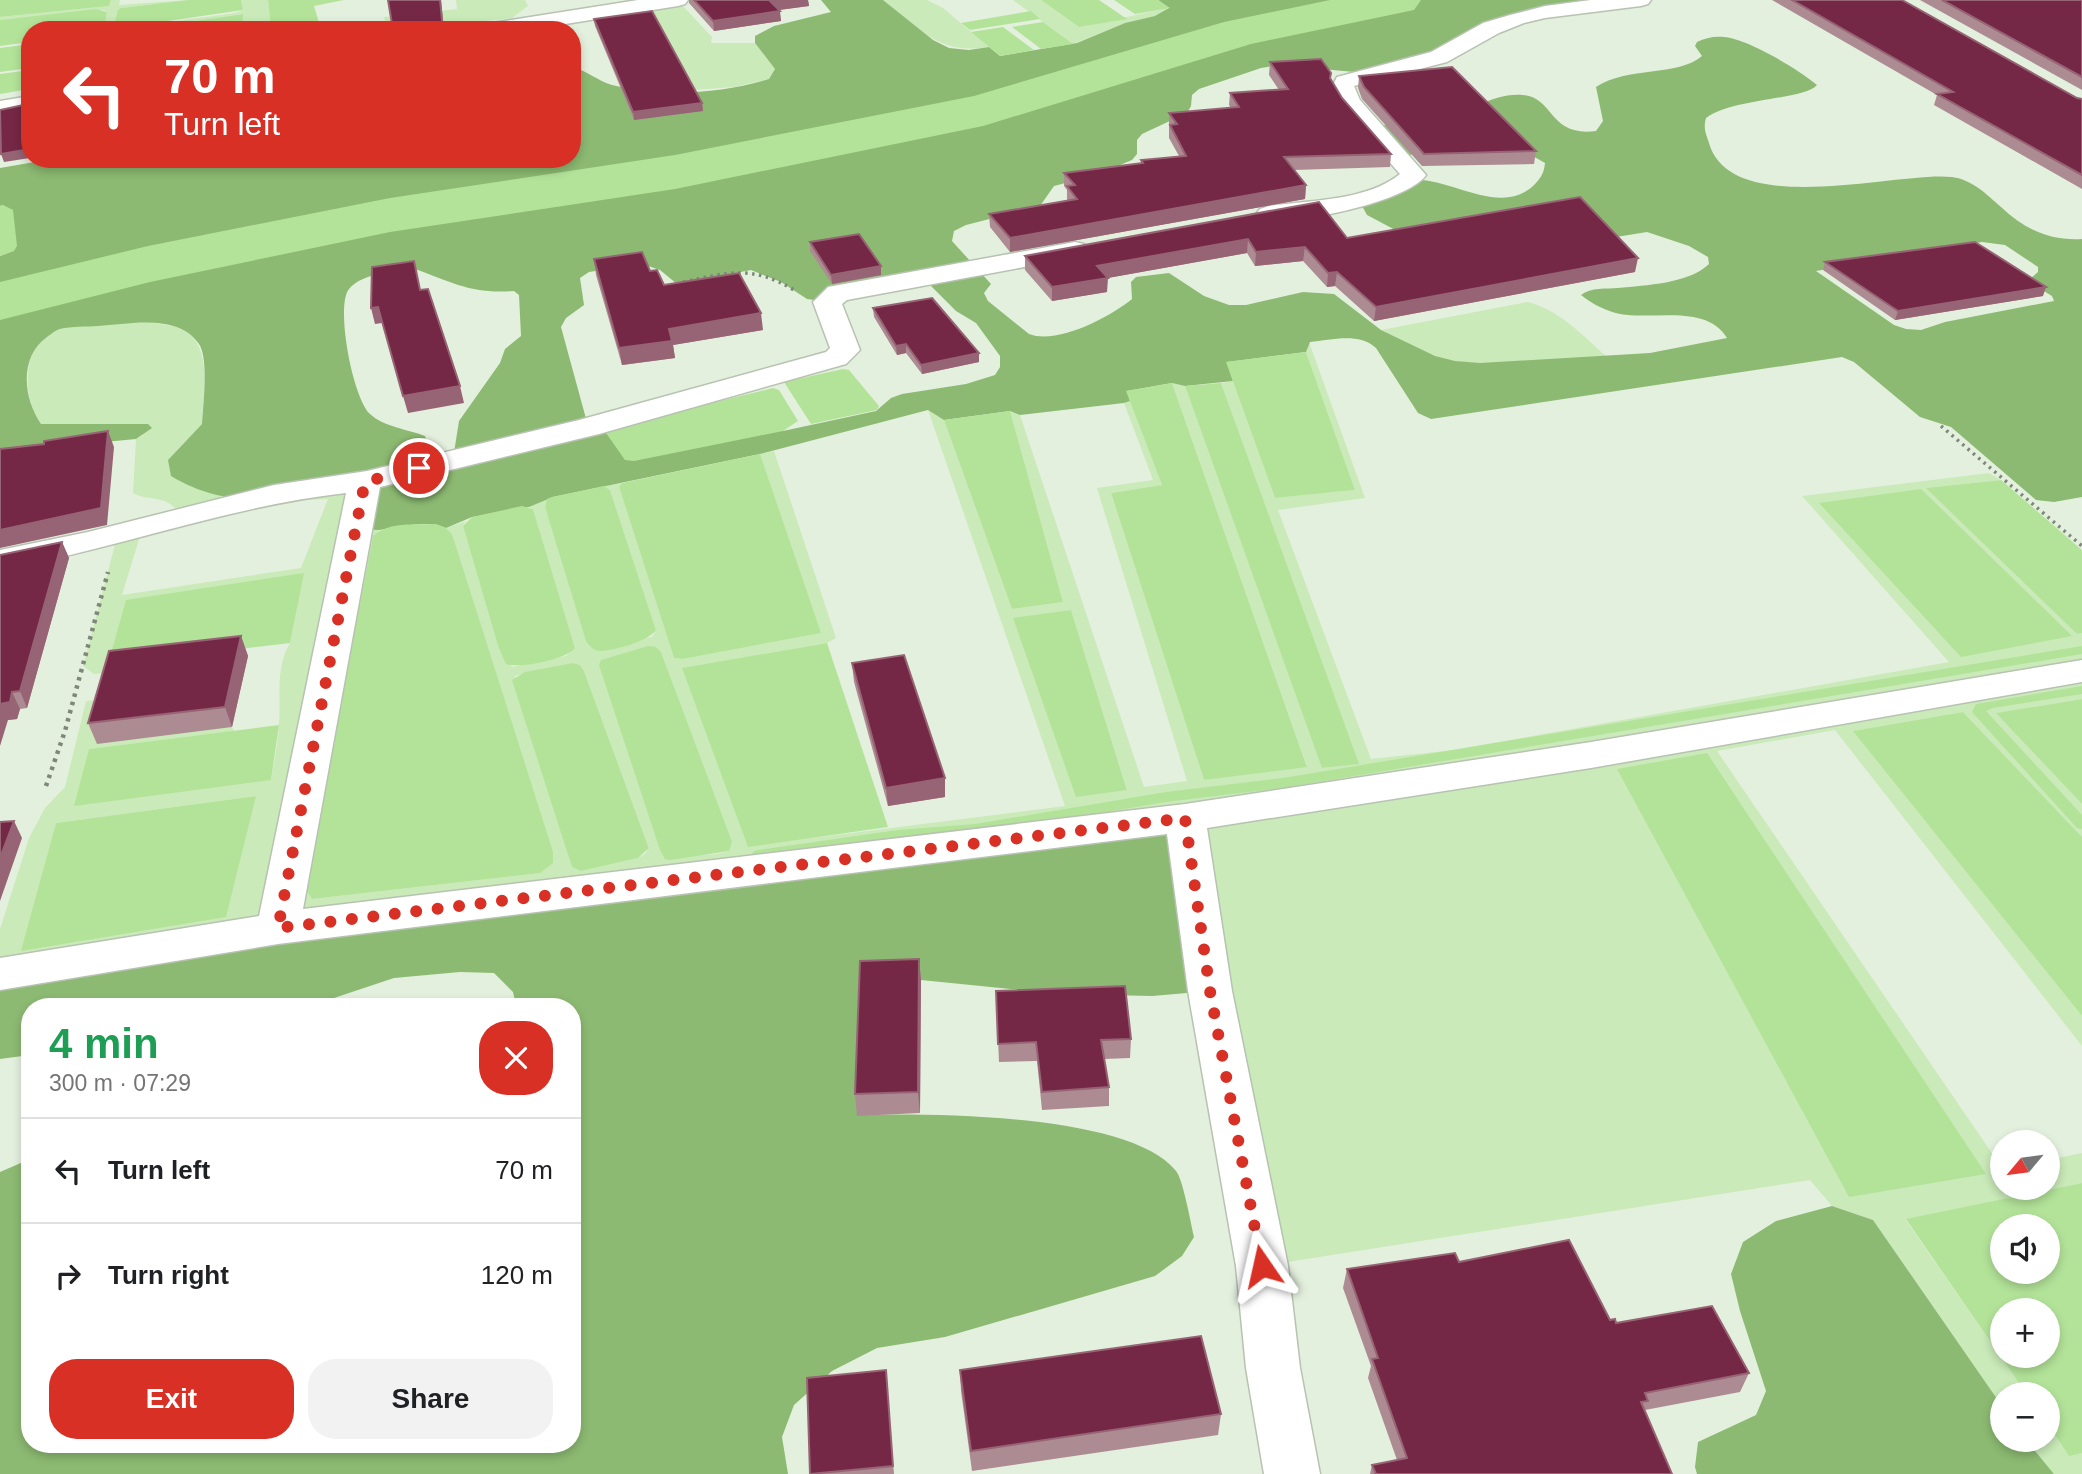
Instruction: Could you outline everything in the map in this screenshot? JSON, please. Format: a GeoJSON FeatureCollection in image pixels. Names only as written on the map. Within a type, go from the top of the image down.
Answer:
{"type":"FeatureCollection","features":[{"type":"Feature","properties":{"kind":"street"},"geometry":{"type":"LineString","coordinates":[[544,21],[678,0]]}},
{"type":"Feature","properties":{"kind":"street"},"geometry":{"type":"LineString","coordinates":[[1247,218],[1375,196],[1414,175],[1351,104],[1342,89],[1345,82],[1439,57],[1491,28],[1517,19],[1545,12],[1641,0]]}},
{"type":"Feature","properties":{"kind":"street"},"geometry":{"type":"LineString","coordinates":[[0,108],[21,104]]}},
{"type":"Feature","properties":{"kind":"street"},"geometry":{"type":"LineString","coordinates":[[0,560],[117,537],[197,513],[297,490],[368,481],[588,427],[836,358],[845,350],[827,302],[838,293],[1098,245]]}},
{"type":"Feature","properties":{"kind":"street"},"geometry":{"type":"LineString","coordinates":[[278,928],[362,496],[368,481]]}},
{"type":"Feature","properties":{"kind":"street"},"geometry":{"type":"LineString","coordinates":[[0,974],[278,928],[1185,818],[1591,755],[2082,671]]}},
{"type":"Feature","properties":{"kind":"street"},"geometry":{"type":"LineString","coordinates":[[1185,818],[1210,991],[1262,1266],[1273,1368],[1292,1474]]}},
{"type":"Feature","properties":{"kind":"path"},"geometry":{"type":"LineString","coordinates":[[677,284],[751,270],[781,282],[807,299],[827,302]]}},
{"type":"Feature","properties":{"kind":"path"},"geometry":{"type":"LineString","coordinates":[[1941,426],[2082,546]]}},
{"type":"Feature","properties":{"kind":"path"},"geometry":{"type":"LineString","coordinates":[[46,786],[65,731],[117,537]]}},
{"type":"Feature","properties":{"kind":"shaded area"},"geometry":{"type":"Polygon","coordinates":[[[0,0],[111,0],[109,6],[0,17],[0,0]]]}},
{"type":"Feature","properties":{"kind":"shaded area"},"geometry":{"type":"Polygon","coordinates":[[[111,0],[120,0],[119,5],[188,0],[121,8],[119,21],[106,21],[107,12],[104,10],[0,20],[0,17],[109,6],[111,0]]]}},
{"type":"Feature","properties":{"kind":"shaded area"},"geometry":{"type":"Polygon","coordinates":[[[188,0],[241,0],[243,10],[168,21],[115,21],[121,8],[188,0]]]}},
{"type":"Feature","properties":{"kind":"shaded area"},"geometry":{"type":"Polygon","coordinates":[[[241,0],[268,0],[270,21],[242,21],[242,14],[176,21],[235,13],[243,10],[241,0]]]}},
{"type":"Feature","properties":{"kind":"shaded area"},"geometry":{"type":"Polygon","coordinates":[[[268,0],[344,0],[314,6],[318,21],[270,21],[268,0]]]}},
{"type":"Feature","properties":{"kind":"shaded area"},"geometry":{"type":"Polygon","coordinates":[[[456,0],[525,0],[528,6],[512,18],[485,21],[385,21],[384,17],[457,9],[456,0]]]}},
{"type":"Feature","properties":{"kind":"shaded area"},"geometry":{"type":"Polygon","coordinates":[[[821,0],[883,0],[933,40],[949,48],[969,50],[989,47],[1000,56],[1077,43],[1125,23],[1155,16],[1169,8],[1158,0],[1612,0],[1545,12],[1463,44],[1365,73],[1280,65],[1261,68],[1199,89],[1192,95],[1187,113],[1142,134],[1137,140],[1137,154],[1132,160],[1096,175],[1054,186],[1040,206],[966,225],[954,231],[952,241],[991,284],[984,293],[988,301],[1029,334],[1054,336],[1097,321],[1132,299],[1131,282],[1136,277],[1169,273],[1204,296],[1229,305],[1246,305],[1303,292],[1334,294],[1381,330],[1435,356],[1480,363],[1650,353],[1727,338],[1718,327],[1693,317],[1620,314],[1599,307],[1581,295],[1594,290],[1678,280],[1700,271],[1709,264],[1708,257],[1689,246],[1647,232],[1610,238],[1399,232],[1367,215],[1361,204],[1411,180],[1426,180],[1489,197],[1505,198],[1520,194],[1533,186],[1543,173],[1545,163],[1524,151],[1406,155],[1371,126],[1441,120],[1491,100],[1523,95],[1541,103],[1560,123],[1569,128],[1596,131],[1603,121],[1596,87],[1622,76],[1666,70],[1692,62],[1702,56],[1695,46],[1697,42],[1706,38],[1724,37],[1746,43],[1786,63],[1817,85],[1798,94],[1718,111],[1706,118],[1705,128],[1709,143],[1724,166],[1749,180],[1781,186],[1818,187],[1952,177],[1979,188],[2019,222],[2038,232],[2059,238],[2082,239],[2082,497],[2054,502],[2036,500],[1951,427],[1920,417],[1854,362],[1842,357],[1431,419],[1418,413],[1376,348],[1361,340],[1344,338],[1310,342],[1306,352],[1227,362],[1233,381],[1185,386],[1172,383],[1127,391],[1130,401],[1124,403],[1020,415],[1010,411],[944,420],[928,410],[760,454],[553,497],[529,507],[472,517],[446,528],[421,524],[379,530],[356,528],[364,486],[289,497],[242,499],[195,488],[171,476],[168,460],[202,424],[205,371],[199,344],[190,334],[166,324],[74,327],[60,329],[47,337],[38,345],[28,366],[30,402],[41,424],[148,424],[152,428],[136,439],[0,452],[0,256],[13,251],[3,205],[0,206],[0,168],[21,164],[21,168],[581,168],[581,71],[612,85],[650,91],[711,91],[750,84],[769,79],[775,69],[755,43],[755,36],[774,26],[831,12],[821,0]],[[1982,242],[1816,271],[1894,325],[1906,329],[1921,330],[1945,322],[2054,301],[2052,296],[2037,287],[2031,278],[2038,272],[2038,267],[2005,245],[1982,242]],[[642,264],[589,272],[580,278],[584,305],[566,318],[561,327],[588,426],[783,431],[876,411],[891,398],[902,394],[966,384],[995,375],[1000,367],[1000,356],[976,323],[956,311],[923,278],[827,302],[807,299],[781,282],[751,270],[677,284],[660,270],[642,264]],[[415,269],[371,276],[355,283],[345,299],[344,314],[352,372],[364,405],[370,414],[382,422],[425,436],[430,454],[420,466],[453,459],[459,421],[500,363],[505,349],[521,336],[519,295],[514,291],[474,289],[415,269]]]}},
{"type":"Feature","properties":{"kind":"shaded area"},"geometry":{"type":"Polygon","coordinates":[[[883,0],[927,0],[943,8],[989,47],[956,47],[943,43],[919,30],[883,0]]]}},
{"type":"Feature","properties":{"kind":"shaded area"},"geometry":{"type":"Polygon","coordinates":[[[1013,0],[1041,0],[1079,27],[1170,8],[1156,16],[1125,23],[1073,44],[1013,0]]]}},
{"type":"Feature","properties":{"kind":"shaded area"},"geometry":{"type":"Polygon","coordinates":[[[1041,0],[1099,0],[1127,19],[1079,27],[1041,0]]]}},
{"type":"Feature","properties":{"kind":"shaded area"},"geometry":{"type":"Polygon","coordinates":[[[1114,0],[1158,0],[1170,8],[1135,14],[1114,0]]]}},
{"type":"Feature","properties":{"kind":"shaded area"},"geometry":{"type":"Polygon","coordinates":[[[680,3],[712,37],[711,43],[755,43],[775,69],[769,79],[734,87],[652,93],[686,79],[686,72],[632,11],[680,3]]]}},
{"type":"Feature","properties":{"kind":"shaded area"},"geometry":{"type":"Polygon","coordinates":[[[96,9],[107,12],[106,21],[21,21],[21,43],[0,46],[0,20],[96,9]]]}},
{"type":"Feature","properties":{"kind":"shaded area"},"geometry":{"type":"Polygon","coordinates":[[[1031,11],[1040,19],[970,30],[961,23],[1031,11]]]}},
{"type":"Feature","properties":{"kind":"shaded area"},"geometry":{"type":"Polygon","coordinates":[[[243,14],[243,21],[195,21],[243,14]]]}},
{"type":"Feature","properties":{"kind":"shaded area"},"geometry":{"type":"Polygon","coordinates":[[[1043,22],[1073,44],[1041,49],[1012,27],[1043,22]]]}},
{"type":"Feature","properties":{"kind":"shaded area"},"geometry":{"type":"Polygon","coordinates":[[[1003,27],[1034,50],[1000,56],[971,32],[1003,27]]]}},
{"type":"Feature","properties":{"kind":"shaded area"},"geometry":{"type":"Polygon","coordinates":[[[21,45],[21,69],[0,72],[0,48],[21,45]]]}},
{"type":"Feature","properties":{"kind":"shaded area"},"geometry":{"type":"Polygon","coordinates":[[[21,71],[21,90],[0,94],[0,74],[21,71]]]}},
{"type":"Feature","properties":{"kind":"shaded area"},"geometry":{"type":"Polygon","coordinates":[[[0,206],[13,210],[17,246],[14,251],[0,256],[0,206]]]}},
{"type":"Feature","properties":{"kind":"shaded area"},"geometry":{"type":"Polygon","coordinates":[[[1527,302],[1560,317],[1607,357],[1496,364],[1453,361],[1421,350],[1381,330],[1527,302]]]}},
{"type":"Feature","properties":{"kind":"shaded area"},"geometry":{"type":"Polygon","coordinates":[[[150,322],[182,329],[199,347],[205,385],[202,424],[168,460],[367,481],[356,528],[380,530],[373,536],[305,887],[312,899],[540,873],[452,534],[446,528],[466,521],[463,526],[498,646],[512,667],[566,656],[575,648],[533,509],[529,507],[547,499],[545,507],[590,647],[652,637],[656,630],[610,490],[604,486],[622,483],[619,487],[674,658],[683,659],[820,633],[760,454],[774,451],[836,638],[827,643],[683,668],[748,846],[1065,806],[928,410],[944,420],[1012,609],[1063,602],[1010,411],[1020,415],[1144,787],[1187,781],[1097,488],[1153,480],[1124,403],[1130,401],[1162,485],[1111,493],[1204,780],[1307,766],[1172,383],[1185,386],[1323,768],[1358,763],[1221,383],[1233,381],[1275,498],[1355,490],[1306,352],[1309,342],[1365,498],[1278,510],[1371,759],[1454,750],[1949,662],[1802,496],[1989,473],[2001,480],[1927,488],[2077,634],[2082,633],[2082,699],[1997,713],[2082,804],[2082,837],[1963,712],[1854,731],[2082,1016],[2082,1046],[1835,730],[1717,751],[1990,1150],[1990,1200],[2001,1200],[1906,1220],[1990,1341],[1990,1368],[2008,1368],[2018,1382],[1990,1382],[1990,1389],[1873,1220],[1832,1206],[1810,1180],[1262,1266],[1186,818],[0,974],[0,929],[29,838],[45,808],[65,787],[86,701],[107,699],[232,727],[234,731],[89,749],[271,780],[278,732],[280,673],[290,643],[303,574],[107,673],[94,674],[83,666],[117,537],[182,517],[164,501],[133,493],[136,439],[144,435],[41,424],[34,412],[28,379],[33,352],[40,342],[57,330],[87,325],[150,322]],[[328,499],[307,500],[186,522],[140,536],[122,595],[301,568],[328,499]],[[1071,610],[1013,619],[1127,790],[1071,610]],[[656,647],[665,858],[729,851],[731,842],[661,652],[656,647]],[[573,663],[515,676],[572,867],[581,871],[645,854],[649,847],[580,665],[573,663]],[[256,796],[56,823],[22,951],[256,796]]]}},
{"type":"Feature","properties":{"kind":"shaded area"},"geometry":{"type":"Polygon","coordinates":[[[1306,352],[1355,490],[1275,498],[1226,362],[1306,352]]]}},
{"type":"Feature","properties":{"kind":"shaded area"},"geometry":{"type":"Polygon","coordinates":[[[849,370],[879,406],[877,410],[811,424],[784,382],[849,370]]]}},
{"type":"Feature","properties":{"kind":"shaded area"},"geometry":{"type":"Polygon","coordinates":[[[1172,383],[1307,767],[1204,780],[1111,493],[1162,485],[1126,391],[1172,383]]]}},
{"type":"Feature","properties":{"kind":"shaded area"},"geometry":{"type":"Polygon","coordinates":[[[1221,383],[1359,764],[1322,768],[1185,386],[1221,383]]]}},
{"type":"Feature","properties":{"kind":"shaded area"},"geometry":{"type":"Polygon","coordinates":[[[773,388],[779,390],[798,421],[783,431],[634,461],[625,460],[606,433],[613,427],[773,388]]]}},
{"type":"Feature","properties":{"kind":"shaded area"},"geometry":{"type":"Polygon","coordinates":[[[1010,411],[1063,602],[1012,609],[944,420],[1010,411]]]}},
{"type":"Feature","properties":{"kind":"shaded area"},"geometry":{"type":"Polygon","coordinates":[[[760,454],[821,633],[683,659],[674,658],[619,487],[622,483],[760,454]]]}},
{"type":"Feature","properties":{"kind":"shaded area"},"geometry":{"type":"Polygon","coordinates":[[[2001,480],[2082,550],[2082,633],[2077,634],[1926,488],[2001,480]]]}},
{"type":"Feature","properties":{"kind":"shaded area"},"geometry":{"type":"Polygon","coordinates":[[[604,486],[610,490],[656,630],[630,645],[599,651],[591,648],[586,641],[545,507],[547,499],[552,497],[604,486]]]}},
{"type":"Feature","properties":{"kind":"shaded area"},"geometry":{"type":"Polygon","coordinates":[[[1921,489],[2072,636],[1961,657],[1819,503],[1921,489]]]}},
{"type":"Feature","properties":{"kind":"shaded area"},"geometry":{"type":"Polygon","coordinates":[[[522,506],[533,509],[575,648],[554,659],[512,665],[506,664],[498,646],[463,526],[472,517],[522,506]]]}},
{"type":"Feature","properties":{"kind":"shaded area"},"geometry":{"type":"Polygon","coordinates":[[[436,524],[452,534],[553,852],[553,863],[540,873],[312,899],[305,888],[373,536],[395,526],[436,524]]]}},
{"type":"Feature","properties":{"kind":"shaded area"},"geometry":{"type":"Polygon","coordinates":[[[304,573],[290,643],[108,664],[126,600],[304,573]]]}},
{"type":"Feature","properties":{"kind":"shaded area"},"geometry":{"type":"Polygon","coordinates":[[[1071,610],[1127,790],[1076,797],[1013,618],[1071,610]]]}},
{"type":"Feature","properties":{"kind":"shaded area"},"geometry":{"type":"Polygon","coordinates":[[[827,643],[888,827],[748,847],[682,668],[827,643]]]}},
{"type":"Feature","properties":{"kind":"shaded area"},"geometry":{"type":"Polygon","coordinates":[[[648,646],[656,647],[661,652],[732,842],[729,851],[671,860],[665,859],[660,850],[599,665],[601,660],[648,646]]]}},
{"type":"Feature","properties":{"kind":"shaded area"},"geometry":{"type":"Polygon","coordinates":[[[573,663],[580,665],[584,671],[649,848],[638,858],[581,871],[572,867],[512,680],[525,672],[573,663]]]}},
{"type":"Feature","properties":{"kind":"shaded area"},"geometry":{"type":"Polygon","coordinates":[[[2082,699],[2082,804],[1996,713],[2082,699]]]}},
{"type":"Feature","properties":{"kind":"shaded area"},"geometry":{"type":"Polygon","coordinates":[[[1963,712],[2082,837],[2082,1016],[1853,731],[1963,712]]]}},
{"type":"Feature","properties":{"kind":"shaded area"},"geometry":{"type":"Polygon","coordinates":[[[279,725],[271,780],[74,806],[89,749],[279,725]]]}},
{"type":"Feature","properties":{"kind":"shaded area"},"geometry":{"type":"Polygon","coordinates":[[[1707,753],[1986,1174],[1849,1197],[1617,769],[1707,753]]]}},
{"type":"Feature","properties":{"kind":"shaded area"},"geometry":{"type":"Polygon","coordinates":[[[256,796],[226,917],[21,951],[56,823],[256,796]]]}},
{"type":"Feature","properties":{"kind":"shaded area"},"geometry":{"type":"Polygon","coordinates":[[[1185,818],[1210,991],[1152,996],[1059,994],[921,980],[862,982],[857,1115],[930,1115],[1026,1120],[1074,1127],[1117,1138],[1152,1152],[1176,1171],[1184,1192],[1194,1237],[1182,1256],[1155,1276],[945,1337],[877,1348],[832,1371],[794,1405],[782,1437],[788,1474],[0,1474],[0,1172],[21,1163],[21,1453],[581,1453],[581,998],[514,998],[513,992],[494,973],[460,972],[394,978],[334,998],[21,998],[21,1056],[0,1059],[0,974],[1185,818]]]}},
{"type":"Feature","properties":{"kind":"shaded area"},"geometry":{"type":"Polygon","coordinates":[[[2082,1153],[2082,1183],[2060,1188],[2060,1158],[2082,1153]]]}},
{"type":"Feature","properties":{"kind":"shaded area"},"geometry":{"type":"Polygon","coordinates":[[[2082,1183],[2082,1453],[2069,1456],[2060,1442],[2060,1382],[2018,1382],[2008,1368],[2060,1368],[2060,1298],[1990,1298],[1990,1341],[1906,1219],[1999,1200],[2060,1200],[2060,1188],[2082,1183]]]}},
{"type":"Feature","properties":{"kind":"shaded area"},"geometry":{"type":"Polygon","coordinates":[[[1832,1206],[1873,1220],[1990,1389],[1990,1452],[2036,1452],[2054,1474],[1697,1474],[1695,1467],[1698,1442],[1756,1415],[1766,1391],[1731,1274],[1743,1242],[1776,1221],[1832,1206]]]}},
{"type":"Feature","properties":{"kind":"shaded area"},"geometry":{"type":"Polygon","coordinates":[[[2060,1442],[2069,1455],[2082,1453],[2082,1474],[2054,1474],[2036,1452],[2060,1452],[2060,1442]]]}},
{"type":"Feature","properties":{"kind":"building"},"geometry":{"type":"Polygon","coordinates":[[[388,0],[440,0],[442,21],[392,21],[388,0]]]}},
{"type":"Feature","properties":{"kind":"building"},"geometry":{"type":"Polygon","coordinates":[[[694,0],[779,0],[770,1],[780,11],[713,21],[694,0]]]}},
{"type":"Feature","properties":{"kind":"building"},"geometry":{"type":"Polygon","coordinates":[[[1792,0],[1902,0],[2082,99],[2082,175],[1937,94],[1953,92],[1792,0]]]}},
{"type":"Feature","properties":{"kind":"building"},"geometry":{"type":"Polygon","coordinates":[[[1942,0],[2082,0],[2082,77],[1942,0]]]}},
{"type":"Feature","properties":{"kind":"building"},"geometry":{"type":"Polygon","coordinates":[[[652,11],[702,103],[633,112],[594,19],[652,11]]]}},
{"type":"Feature","properties":{"kind":"building"},"geometry":{"type":"Polygon","coordinates":[[[1321,59],[1331,73],[1330,78],[1342,98],[1391,154],[1284,157],[1306,185],[1010,238],[989,214],[1077,199],[1067,186],[1075,185],[1064,173],[1143,163],[1141,160],[1186,156],[1170,125],[1177,124],[1169,113],[1239,107],[1230,93],[1288,89],[1270,62],[1321,59]]]}},
{"type":"Feature","properties":{"kind":"building"},"geometry":{"type":"Polygon","coordinates":[[[1452,67],[1536,151],[1424,154],[1364,87],[1359,76],[1452,67]]]}},
{"type":"Feature","properties":{"kind":"building"},"geometry":{"type":"Polygon","coordinates":[[[21,106],[21,151],[1,154],[0,110],[21,106]]]}},
{"type":"Feature","properties":{"kind":"building"},"geometry":{"type":"Polygon","coordinates":[[[1580,197],[1638,258],[1376,307],[1337,272],[1328,273],[1305,247],[1256,252],[1248,239],[1097,266],[1108,278],[1052,287],[1025,256],[1319,202],[1347,238],[1580,197]]]}},
{"type":"Feature","properties":{"kind":"building"},"geometry":{"type":"Polygon","coordinates":[[[859,234],[881,266],[831,275],[810,242],[859,234]]]}},
{"type":"Feature","properties":{"kind":"building"},"geometry":{"type":"Polygon","coordinates":[[[1975,242],[2046,287],[1898,311],[1825,262],[1975,242]]]}},
{"type":"Feature","properties":{"kind":"building"},"geometry":{"type":"Polygon","coordinates":[[[642,252],[650,271],[657,270],[664,285],[739,273],[761,313],[669,329],[672,341],[619,348],[594,259],[642,252]]]}},
{"type":"Feature","properties":{"kind":"building"},"geometry":{"type":"Polygon","coordinates":[[[414,261],[420,290],[428,289],[460,386],[403,396],[378,307],[371,308],[372,267],[414,261]]]}},
{"type":"Feature","properties":{"kind":"building"},"geometry":{"type":"Polygon","coordinates":[[[932,298],[979,353],[921,365],[906,344],[896,346],[873,308],[932,298]]]}},
{"type":"Feature","properties":{"kind":"building"},"geometry":{"type":"Polygon","coordinates":[[[108,431],[101,508],[0,530],[0,449],[44,444],[44,441],[108,431]]]}},
{"type":"Feature","properties":{"kind":"building"},"geometry":{"type":"Polygon","coordinates":[[[62,542],[20,691],[12,692],[10,702],[0,704],[0,555],[62,542]]]}},
{"type":"Feature","properties":{"kind":"building"},"geometry":{"type":"Polygon","coordinates":[[[241,636],[225,707],[88,723],[109,651],[241,636]]]}},
{"type":"Feature","properties":{"kind":"building"},"geometry":{"type":"Polygon","coordinates":[[[904,655],[945,778],[886,788],[852,663],[904,655]]]}},
{"type":"Feature","properties":{"kind":"building"},"geometry":{"type":"Polygon","coordinates":[[[14,821],[0,858],[0,822],[14,821]]]}},
{"type":"Feature","properties":{"kind":"building"},"geometry":{"type":"Polygon","coordinates":[[[919,959],[918,1092],[855,1094],[860,961],[919,959]]]}},
{"type":"Feature","properties":{"kind":"building"},"geometry":{"type":"Polygon","coordinates":[[[1125,986],[1131,1039],[1101,1040],[1109,1087],[1042,1092],[1036,1042],[998,1044],[996,991],[1125,986]]]}},
{"type":"Feature","properties":{"kind":"building"},"geometry":{"type":"Polygon","coordinates":[[[1569,1240],[1610,1320],[1615,1319],[1616,1323],[1712,1306],[1749,1373],[1645,1393],[1648,1401],[1641,1402],[1672,1474],[1376,1474],[1372,1465],[1407,1458],[1372,1359],[1378,1358],[1347,1269],[1455,1253],[1459,1262],[1569,1240]]]}},
{"type":"Feature","properties":{"kind":"building"},"geometry":{"type":"Polygon","coordinates":[[[1201,1336],[1221,1414],[971,1451],[960,1370],[1201,1336]]]}},
{"type":"Feature","properties":{"kind":"building"},"geometry":{"type":"Polygon","coordinates":[[[886,1370],[893,1466],[810,1474],[807,1378],[886,1370]]]}},
{"type":"Feature","properties":{"kind":"waterway"},"geometry":{"type":"LineString","coordinates":[[0,301],[148,264],[390,215],[675,172],[983,110],[1241,32],[1398,0]]}},
{"type":"Feature","properties":{"kind":"waterway"},"geometry":{"type":"LineString","coordinates":[[759,855],[898,835],[975,829],[1166,797],[1283,783],[2082,650]]}},
{"type":"Feature","properties":{"kind":"waterway"},"geometry":{"type":"LineString","coordinates":[[2082,690],[1992,704],[1981,707],[1979,712],[2082,824]]}},
{"type":"Feature","properties":{"kind":"route"},"geometry":{"type":"LineString","coordinates":[[419,468],[368,481],[364,486],[278,928],[1185,818],[1210,991],[1262,1266]]}}]}
